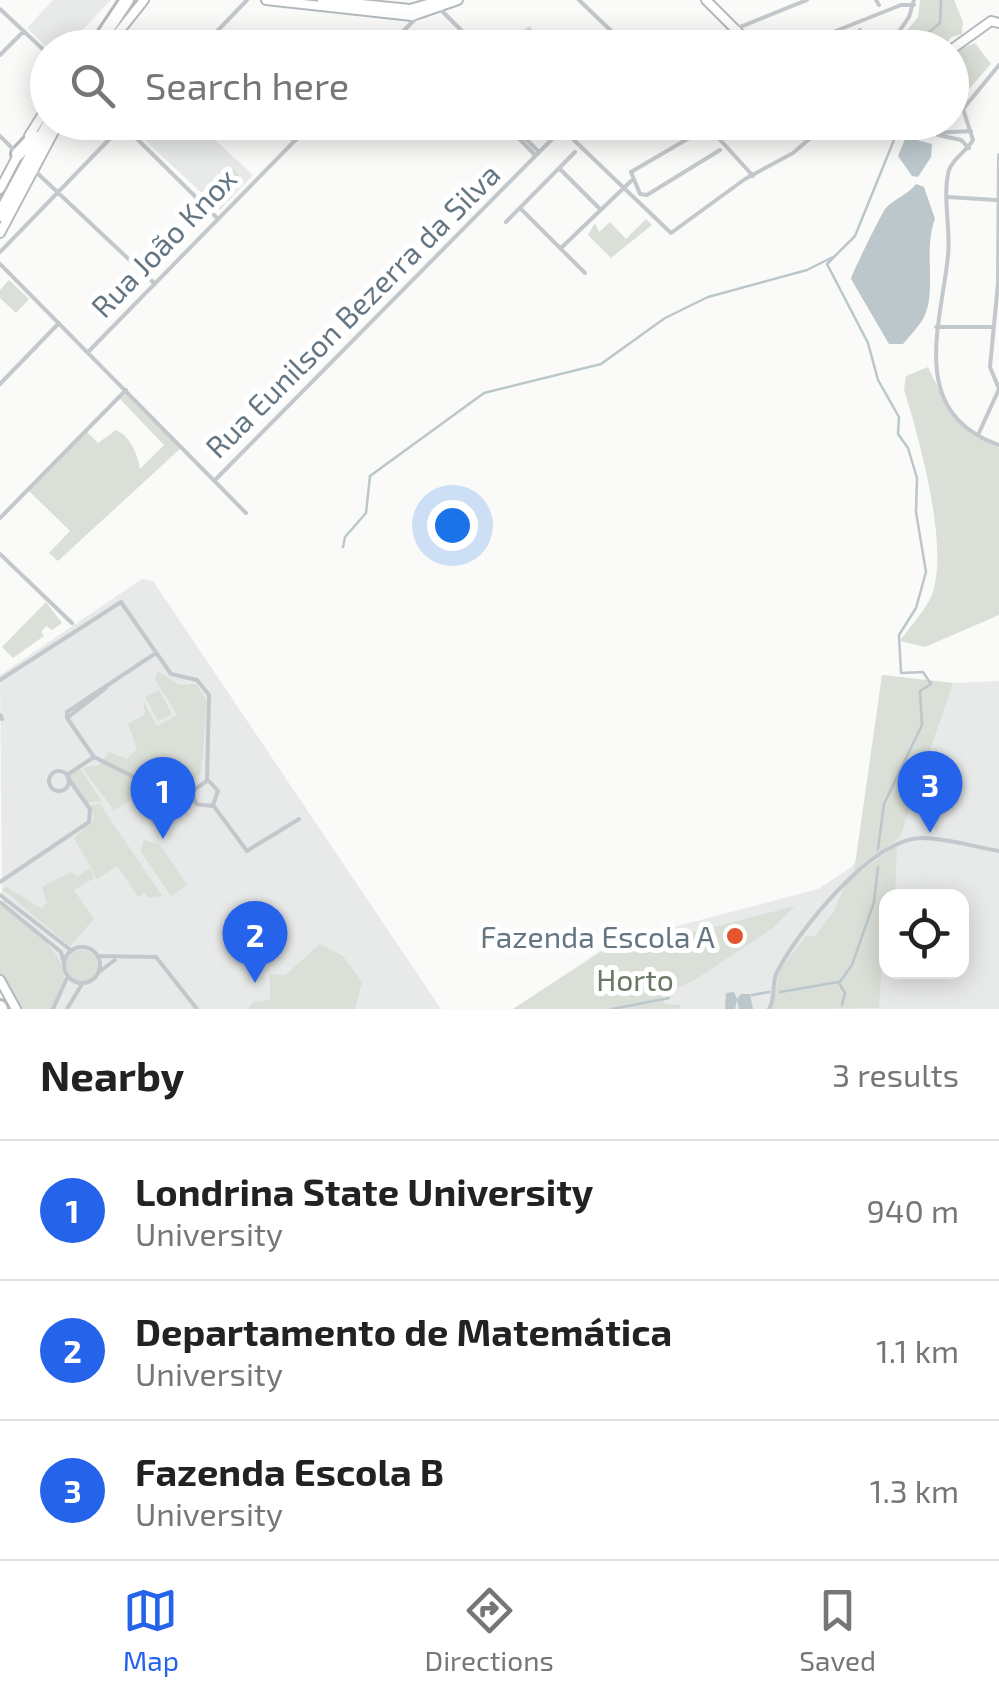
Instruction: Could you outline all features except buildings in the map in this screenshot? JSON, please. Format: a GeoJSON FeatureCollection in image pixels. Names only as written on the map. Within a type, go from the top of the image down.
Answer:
{"type":"FeatureCollection","features":[{"type":"Feature","properties":{"kind":"highway"},"geometry":{"type":"LineString","coordinates":[[108,30],[130,0]]}},
{"type":"Feature","properties":{"kind":"highway"},"geometry":{"type":"LineString","coordinates":[[20,150],[31,140]]}},
{"type":"Feature","properties":{"kind":"highway"},"geometry":{"type":"LineString","coordinates":[[0,219],[2,199],[39,140]]}},
{"type":"Feature","properties":{"kind":"street"},"geometry":{"type":"LineString","coordinates":[[104,30],[119,0]]}},
{"type":"Feature","properties":{"kind":"street"},"geometry":{"type":"LineString","coordinates":[[113,30],[144,0]]}},
{"type":"Feature","properties":{"kind":"street"},"geometry":{"type":"LineString","coordinates":[[218,30],[247,0]]}},
{"type":"Feature","properties":{"kind":"street"},"geometry":{"type":"LineString","coordinates":[[266,0],[420,9],[458,0]]}},
{"type":"Feature","properties":{"kind":"street"},"geometry":{"type":"LineString","coordinates":[[579,0],[610,30]]}},
{"type":"Feature","properties":{"kind":"street"},"geometry":{"type":"LineString","coordinates":[[706,0],[735,29],[807,0]]}},
{"type":"Feature","properties":{"kind":"street"},"geometry":{"type":"LineString","coordinates":[[326,3],[346,10],[418,16]]}},
{"type":"Feature","properties":{"kind":"street"},"geometry":{"type":"LineString","coordinates":[[838,30],[914,3]]}},
{"type":"Feature","properties":{"kind":"street"},"geometry":{"type":"LineString","coordinates":[[898,30],[914,3]]}},
{"type":"Feature","properties":{"kind":"street"},"geometry":{"type":"LineString","coordinates":[[404,30],[418,16],[441,4]]}},
{"type":"Feature","properties":{"kind":"street"},"geometry":{"type":"LineString","coordinates":[[441,4],[463,30]]}},
{"type":"Feature","properties":{"kind":"street"},"geometry":{"type":"LineString","coordinates":[[346,10],[387,8]]}},
{"type":"Feature","properties":{"kind":"street"},"geometry":{"type":"LineString","coordinates":[[0,9],[30,37]]}},
{"type":"Feature","properties":{"kind":"street"},"geometry":{"type":"LineString","coordinates":[[969,36],[991,21],[999,23]]}},
{"type":"Feature","properties":{"kind":"street"},"geometry":{"type":"LineString","coordinates":[[0,55],[24,31]]}},
{"type":"Feature","properties":{"kind":"street"},"geometry":{"type":"LineString","coordinates":[[969,102],[999,64]]}},
{"type":"Feature","properties":{"kind":"street"},"geometry":{"type":"LineString","coordinates":[[969,123],[969,148],[949,169],[949,252],[934,358],[939,386],[951,408],[978,435],[999,445]]}},
{"type":"Feature","properties":{"kind":"street"},"geometry":{"type":"LineString","coordinates":[[2,199],[30,134]]}},
{"type":"Feature","properties":{"kind":"street"},"geometry":{"type":"LineString","coordinates":[[0,136],[20,150]]}},
{"type":"Feature","properties":{"kind":"street"},"geometry":{"type":"LineString","coordinates":[[0,233],[43,140]]}},
{"type":"Feature","properties":{"kind":"street"},"geometry":{"type":"LineString","coordinates":[[0,252],[108,140]]}},
{"type":"Feature","properties":{"kind":"street"},"geometry":{"type":"LineString","coordinates":[[140,140],[217,218]]}},
{"type":"Feature","properties":{"kind":"street","name":"Rua João Knox"},"geometry":{"type":"LineString","coordinates":[[89,352],[296,140]]}},
{"type":"Feature","properties":{"kind":"street"},"geometry":{"type":"LineString","coordinates":[[524,140],[538,154]]}},
{"type":"Feature","properties":{"kind":"street","name":"Rua Eunilson Bezerra da Silva"},"geometry":{"type":"LineString","coordinates":[[216,479],[551,140]]}},
{"type":"Feature","properties":{"kind":"street"},"geometry":{"type":"LineString","coordinates":[[573,140],[666,230],[676,232],[808,140]]}},
{"type":"Feature","properties":{"kind":"street"},"geometry":{"type":"LineString","coordinates":[[686,140],[631,172],[640,194],[647,195],[720,150]]}},
{"type":"Feature","properties":{"kind":"street"},"geometry":{"type":"LineString","coordinates":[[720,140],[753,176]]}},
{"type":"Feature","properties":{"kind":"street"},"geometry":{"type":"LineString","coordinates":[[960,140],[969,148]]}},
{"type":"Feature","properties":{"kind":"street"},"geometry":{"type":"LineString","coordinates":[[506,222],[575,152]]}},
{"type":"Feature","properties":{"kind":"street"},"geometry":{"type":"LineString","coordinates":[[978,435],[999,389],[990,367],[999,155]]}},
{"type":"Feature","properties":{"kind":"street"},"geometry":{"type":"LineString","coordinates":[[559,168],[600,209]]}},
{"type":"Feature","properties":{"kind":"street"},"geometry":{"type":"LineString","coordinates":[[33,169],[154,283]]}},
{"type":"Feature","properties":{"kind":"street"},"geometry":{"type":"LineString","coordinates":[[560,248],[632,181]]}},
{"type":"Feature","properties":{"kind":"street"},"geometry":{"type":"LineString","coordinates":[[948,196],[996,200]]}},
{"type":"Feature","properties":{"kind":"street"},"geometry":{"type":"LineString","coordinates":[[520,208],[585,272]]}},
{"type":"Feature","properties":{"kind":"street"},"geometry":{"type":"LineString","coordinates":[[0,264],[246,513]]}},
{"type":"Feature","properties":{"kind":"street"},"geometry":{"type":"LineString","coordinates":[[0,384],[59,323]]}},
{"type":"Feature","properties":{"kind":"street"},"geometry":{"type":"LineString","coordinates":[[936,326],[993,327]]}},
{"type":"Feature","properties":{"kind":"street"},"geometry":{"type":"LineString","coordinates":[[0,518],[126,390]]}},
{"type":"Feature","properties":{"kind":"street"},"geometry":{"type":"LineString","coordinates":[[0,554],[72,624]]}},
{"type":"Feature","properties":{"kind":"street"},"geometry":{"type":"LineString","coordinates":[[0,680],[94,613],[121,602],[173,676],[197,680],[210,698],[207,780],[218,791],[213,805]]}},
{"type":"Feature","properties":{"kind":"street"},"geometry":{"type":"LineString","coordinates":[[156,652],[68,718],[94,757],[152,786],[192,791],[207,780]]}},
{"type":"Feature","properties":{"kind":"street"},"geometry":{"type":"LineString","coordinates":[[1,669],[12,672]]}},
{"type":"Feature","properties":{"kind":"street"},"geometry":{"type":"LineString","coordinates":[[0,882],[89,822],[90,809],[68,777],[94,757]]}},
{"type":"Feature","properties":{"kind":"street"},"geometry":{"type":"LineString","coordinates":[[192,791],[200,806],[213,805]]}},
{"type":"Feature","properties":{"kind":"street"},"geometry":{"type":"LineString","coordinates":[[213,805],[247,851],[299,819]]}},
{"type":"Feature","properties":{"kind":"street"},"geometry":{"type":"LineString","coordinates":[[770,1008],[779,968],[844,880],[874,858],[898,842],[921,838],[999,851]]}},
{"type":"Feature","properties":{"kind":"street"},"geometry":{"type":"LineString","coordinates":[[0,898],[72,950],[85,948],[97,956],[160,958],[197,1009]]}},
{"type":"Feature","properties":{"kind":"street"},"geometry":{"type":"LineString","coordinates":[[0,898],[61,952],[66,986],[53,1009]]}},
{"type":"Feature","properties":{"kind":"street"},"geometry":{"type":"LineString","coordinates":[[64,964],[72,950]]}},
{"type":"Feature","properties":{"kind":"street"},"geometry":{"type":"LineString","coordinates":[[97,956],[98,973]]}},
{"type":"Feature","properties":{"kind":"street"},"geometry":{"type":"LineString","coordinates":[[66,1009],[84,982],[120,958]]}},
{"type":"Feature","properties":{"kind":"street"},"geometry":{"type":"LineString","coordinates":[[66,973],[84,982]]}},
{"type":"Feature","properties":{"kind":"street"},"geometry":{"type":"LineString","coordinates":[[0,980],[16,1009]]}},
{"type":"Feature","properties":{"kind":"shaded area"},"geometry":{"type":"Polygon","coordinates":[[[53,0],[111,0],[82,30],[27,28],[53,0]]]}},
{"type":"Feature","properties":{"kind":"shaded area"},"geometry":{"type":"Polygon","coordinates":[[[145,140],[215,140],[253,175],[220,210],[145,140]]]}},
{"type":"Feature","properties":{"kind":"shaded area"},"geometry":{"type":"Polygon","coordinates":[[[905,140],[932,144],[931,157],[918,177],[912,176],[898,156],[905,140]]]}},
{"type":"Feature","properties":{"kind":"shaded area"},"geometry":{"type":"Polygon","coordinates":[[[916,184],[924,187],[935,219],[930,243],[928,307],[903,344],[889,344],[851,279],[885,209],[916,184]]]}},
{"type":"Feature","properties":{"kind":"shaded area"},"geometry":{"type":"Polygon","coordinates":[[[142,579],[153,581],[441,1009],[3,1009],[0,675],[142,579]]]}},
{"type":"Feature","properties":{"kind":"shaded area"},"geometry":{"type":"Polygon","coordinates":[[[882,675],[953,683],[999,681],[999,1009],[513,1009],[600,951],[628,939],[818,889],[858,859],[882,675]]]}},
{"type":"Feature","properties":{"kind":"shaded area"},"geometry":{"type":"Polygon","coordinates":[[[734,992],[737,999],[741,994],[750,994],[753,1009],[739,1009],[737,1000],[735,1009],[725,1009],[726,993],[734,992]]]}},
{"type":"Feature","properties":{"kind":"green space"},"geometry":{"type":"Polygon","coordinates":[[[920,0],[954,0],[962,30],[907,30],[918,17],[920,0]]]}},
{"type":"Feature","properties":{"kind":"green space"},"geometry":{"type":"Polygon","coordinates":[[[975,43],[991,64],[969,89],[969,46],[975,43]]]}},
{"type":"Feature","properties":{"kind":"green space"},"geometry":{"type":"Polygon","coordinates":[[[233,169],[244,180],[225,198],[214,187],[233,169]]]}},
{"type":"Feature","properties":{"kind":"green space"},"geometry":{"type":"Polygon","coordinates":[[[646,219],[652,225],[611,258],[588,235],[595,223],[599,232],[610,222],[626,239],[646,219]]]}},
{"type":"Feature","properties":{"kind":"green space"},"geometry":{"type":"Polygon","coordinates":[[[9,280],[29,299],[16,313],[0,298],[0,290],[9,280]]]}},
{"type":"Feature","properties":{"kind":"green space"},"geometry":{"type":"Polygon","coordinates":[[[928,367],[948,408],[969,431],[999,448],[999,615],[925,647],[900,641],[929,602],[937,567],[930,488],[904,390],[906,376],[928,367]]]}},
{"type":"Feature","properties":{"kind":"green space"},"geometry":{"type":"Polygon","coordinates":[[[127,393],[181,448],[58,561],[49,553],[70,531],[29,491],[87,432],[98,443],[116,430],[121,433],[132,446],[140,469],[164,445],[120,399],[127,393]]]}},
{"type":"Feature","properties":{"kind":"green space"},"geometry":{"type":"Polygon","coordinates":[[[46,602],[62,623],[52,630],[46,626],[41,632],[44,636],[13,658],[2,647],[46,602]]]}},
{"type":"Feature","properties":{"kind":"green space"},"geometry":{"type":"Polygon","coordinates":[[[158,671],[179,685],[196,684],[207,701],[201,774],[191,782],[186,801],[153,825],[133,799],[114,810],[82,768],[99,765],[109,752],[127,759],[137,749],[128,724],[145,714],[143,700],[157,726],[177,715],[155,679],[158,671]]]}},
{"type":"Feature","properties":{"kind":"green space"},"geometry":{"type":"Polygon","coordinates":[[[882,675],[953,683],[900,837],[854,872],[882,675]]]}},
{"type":"Feature","properties":{"kind":"green space"},"geometry":{"type":"Polygon","coordinates":[[[159,690],[172,714],[158,721],[145,697],[159,690]]]}},
{"type":"Feature","properties":{"kind":"green space"},"geometry":{"type":"Polygon","coordinates":[[[79,767],[102,801],[86,803],[67,775],[79,767]]]}},
{"type":"Feature","properties":{"kind":"green space"},"geometry":{"type":"Polygon","coordinates":[[[100,804],[162,896],[149,898],[144,893],[138,897],[117,866],[97,879],[74,838],[94,819],[90,805],[100,804]]]}},
{"type":"Feature","properties":{"kind":"green space"},"geometry":{"type":"Polygon","coordinates":[[[144,840],[160,845],[187,885],[171,896],[141,852],[144,840]]]}},
{"type":"Feature","properties":{"kind":"green space"},"geometry":{"type":"Polygon","coordinates":[[[897,845],[895,889],[879,889],[879,1008],[772,1009],[779,971],[806,936],[815,936],[834,911],[846,883],[897,845]]]}},
{"type":"Feature","properties":{"kind":"green space"},"geometry":{"type":"Polygon","coordinates":[[[90,868],[94,878],[74,890],[94,919],[70,946],[2,889],[7,887],[42,909],[47,903],[42,887],[71,872],[77,877],[90,868]]]}},
{"type":"Feature","properties":{"kind":"green space"},"geometry":{"type":"Polygon","coordinates":[[[0,905],[40,937],[60,963],[64,977],[51,1009],[17,1009],[0,977],[0,905]]]}},
{"type":"Feature","properties":{"kind":"green space","name":"Horto"},"geometry":{"type":"Polygon","coordinates":[[[795,906],[773,928],[695,980],[662,995],[665,1004],[680,1005],[679,1009],[513,1009],[609,947],[617,952],[795,906]]]}},
{"type":"Feature","properties":{"kind":"green space"},"geometry":{"type":"Polygon","coordinates":[[[320,944],[343,956],[362,982],[355,1009],[248,1009],[253,1002],[270,1000],[270,974],[285,975],[320,944]]]}},
{"type":"Feature","properties":{"kind":"green space"},"geometry":{"type":"Polygon","coordinates":[[[82,950],[93,955],[98,966],[93,977],[82,982],[71,977],[66,966],[71,955],[82,950]]]}},
{"type":"Feature","properties":{"kind":"waterway"},"geometry":{"type":"LineString","coordinates":[[932,30],[940,23],[941,0]]}},
{"type":"Feature","properties":{"kind":"waterway"},"geometry":{"type":"LineString","coordinates":[[878,849],[884,804],[922,725],[920,691],[931,684],[923,672],[901,673],[899,635],[916,608],[926,572],[916,512],[917,478],[908,448],[898,434],[899,417],[878,380],[868,343],[827,264],[855,236],[894,140]]}},
{"type":"Feature","properties":{"kind":"waterway"},"geometry":{"type":"LineString","coordinates":[[343,547],[345,537],[366,513],[370,476],[484,393],[601,364],[665,318],[708,297],[807,270],[835,256]]}},
{"type":"Feature","properties":{"kind":"waterway"},"geometry":{"type":"LineString","coordinates":[[842,1005],[845,993],[839,983],[852,965],[874,902],[878,867]]}},
{"type":"Feature","properties":{"kind":"waterway"},"geometry":{"type":"LineString","coordinates":[[780,992],[838,982]]}},
{"type":"Feature","properties":{"kind":"waterway"},"geometry":{"type":"LineString","coordinates":[[752,995],[769,992]]}},
{"type":"Feature","properties":{"kind":"waterway"},"geometry":{"type":"LineString","coordinates":[[612,1009],[669,998]]}},
{"type":"Feature","properties":{"kind":"place","name":"Fazenda Escola B"},"geometry":{"type":"Point","coordinates":[930,833]}},
{"type":"Feature","properties":{"kind":"place","name":"Londrina State University"},"geometry":{"type":"Point","coordinates":[163,839]}},
{"type":"Feature","properties":{"kind":"place","name":"Fazenda Escola A"},"geometry":{"type":"Point","coordinates":[735,936]}},
{"type":"Feature","properties":{"kind":"place","name":"Departamento de Matemática"},"geometry":{"type":"Point","coordinates":[255,983]}}]}
